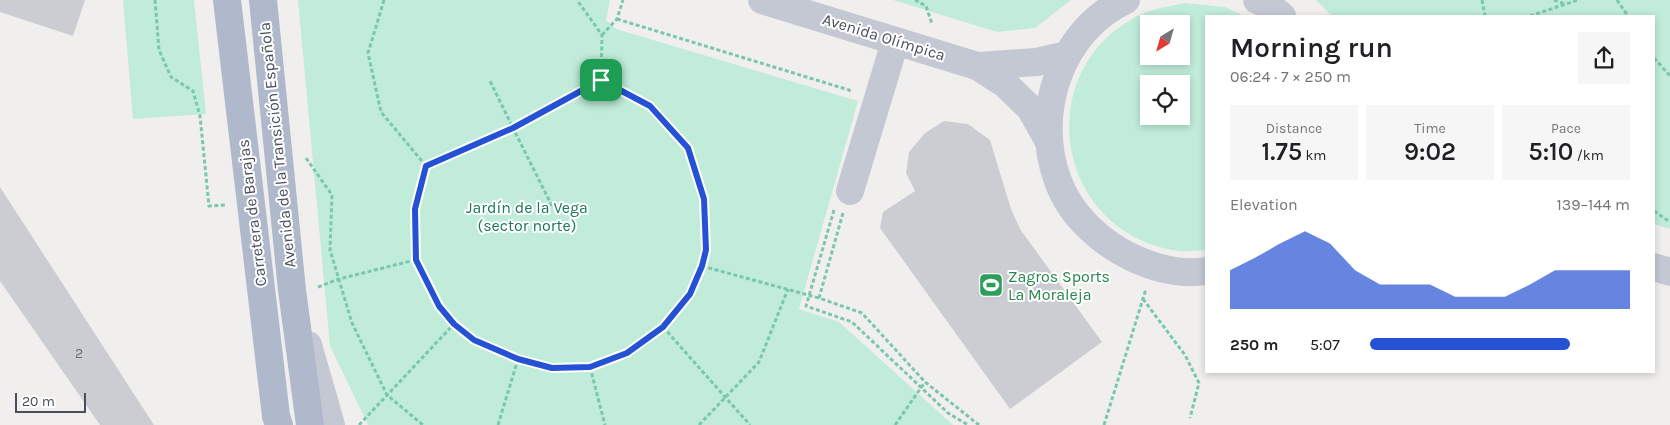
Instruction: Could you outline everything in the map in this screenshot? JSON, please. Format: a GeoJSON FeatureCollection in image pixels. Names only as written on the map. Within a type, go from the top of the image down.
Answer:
{"type":"FeatureCollection","features":[{"type":"Feature","properties":{"kind":"main road","name":"Carretera de Barajas"},"geometry":{"type":"LineString","coordinates":[[227,0],[276,422]]}},
{"type":"Feature","properties":{"kind":"main road","name":"Avenida de la Transición Española"},"geometry":{"type":"LineString","coordinates":[[263,0],[265,29],[304,289]]}},
{"type":"Feature","properties":{"kind":"main road","name":"Carretera de Barajas"},"geometry":{"type":"LineString","coordinates":[[304,289],[310,425]]}},
{"type":"Feature","properties":{"kind":"street"},"geometry":{"type":"LineString","coordinates":[[265,29],[272,0]]}},
{"type":"Feature","properties":{"kind":"street","name":"Avenida Olímpica"},"geometry":{"type":"LineString","coordinates":[[762,0],[977,66],[1005,84],[1030,108],[1048,140]]}},
{"type":"Feature","properties":{"kind":"street"},"geometry":{"type":"LineString","coordinates":[[1126,0],[1116,5],[1088,27],[1067,55],[1051,96],[1048,140],[1058,182],[1080,219],[1113,249],[1152,267],[1196,273],[1205,271]]}},
{"type":"Feature","properties":{"kind":"street"},"geometry":{"type":"LineString","coordinates":[[843,197],[896,42]]}},
{"type":"Feature","properties":{"kind":"street","name":"Avenida Olímpica"},"geometry":{"type":"LineString","coordinates":[[977,66],[1037,62],[1067,55]]}},
{"type":"Feature","properties":{"kind":"street"},"geometry":{"type":"LineString","coordinates":[[304,289],[331,425]]}},
{"type":"Feature","properties":{"kind":"path"},"geometry":{"type":"LineString","coordinates":[[156,0],[159,50],[171,77],[193,90],[200,116],[209,206],[251,202]]}},
{"type":"Feature","properties":{"kind":"path"},"geometry":{"type":"LineString","coordinates":[[384,0],[368,53],[380,112],[426,166]]}},
{"type":"Feature","properties":{"kind":"path"},"geometry":{"type":"LineString","coordinates":[[577,0],[602,34],[601,80]]}},
{"type":"Feature","properties":{"kind":"path"},"geometry":{"type":"LineString","coordinates":[[602,34],[617,19],[623,0]]}},
{"type":"Feature","properties":{"kind":"path"},"geometry":{"type":"LineString","coordinates":[[1482,0],[1485,15]]}},
{"type":"Feature","properties":{"kind":"path"},"geometry":{"type":"LineString","coordinates":[[1554,0],[1566,4]]}},
{"type":"Feature","properties":{"kind":"path"},"geometry":{"type":"LineString","coordinates":[[1533,15],[1578,0]]}},
{"type":"Feature","properties":{"kind":"path"},"geometry":{"type":"LineString","coordinates":[[1617,0],[1627,15]]}},
{"type":"Feature","properties":{"kind":"path"},"geometry":{"type":"LineString","coordinates":[[617,19],[849,90],[854,96]]}},
{"type":"Feature","properties":{"kind":"path"},"geometry":{"type":"LineString","coordinates":[[1655,59],[1670,76]]}},
{"type":"Feature","properties":{"kind":"path"},"geometry":{"type":"LineString","coordinates":[[426,166],[513,128],[601,80]]}},
{"type":"Feature","properties":{"kind":"path"},"geometry":{"type":"LineString","coordinates":[[426,166],[415,209],[416,260],[439,306],[454,324],[474,340],[518,359],[552,368],[590,367],[627,353],[663,327],[690,294],[702,266],[706,250],[704,199],[688,148],[650,106],[601,80]]}},
{"type":"Feature","properties":{"kind":"path"},"geometry":{"type":"LineString","coordinates":[[490,81],[552,206]]}},
{"type":"Feature","properties":{"kind":"path"},"geometry":{"type":"LineString","coordinates":[[304,156],[332,195],[330,250],[352,323],[387,395],[423,425]]}},
{"type":"Feature","properties":{"kind":"path"},"geometry":{"type":"LineString","coordinates":[[819,298],[843,197]]}},
{"type":"Feature","properties":{"kind":"path"},"geometry":{"type":"LineString","coordinates":[[843,197],[806,306],[852,322],[948,413],[968,425]]}},
{"type":"Feature","properties":{"kind":"path"},"geometry":{"type":"LineString","coordinates":[[1655,212],[1670,222]]}},
{"type":"Feature","properties":{"kind":"path"},"geometry":{"type":"LineString","coordinates":[[304,289],[416,260]]}},
{"type":"Feature","properties":{"kind":"path"},"geometry":{"type":"LineString","coordinates":[[702,266],[819,298],[862,313],[925,382],[979,425]]}},
{"type":"Feature","properties":{"kind":"path"},"geometry":{"type":"LineString","coordinates":[[1104,425],[1152,267]]}},
{"type":"Feature","properties":{"kind":"path"},"geometry":{"type":"LineString","coordinates":[[699,425],[759,362],[788,289]]}},
{"type":"Feature","properties":{"kind":"path"},"geometry":{"type":"LineString","coordinates":[[1143,298],[1185,355],[1199,382],[1190,418]]}},
{"type":"Feature","properties":{"kind":"path"},"geometry":{"type":"LineString","coordinates":[[359,425],[454,324]]}},
{"type":"Feature","properties":{"kind":"path"},"geometry":{"type":"LineString","coordinates":[[663,327],[750,425]]}},
{"type":"Feature","properties":{"kind":"path"},"geometry":{"type":"LineString","coordinates":[[498,425],[518,359]]}},
{"type":"Feature","properties":{"kind":"path"},"geometry":{"type":"LineString","coordinates":[[590,367],[605,425]]}},
{"type":"Feature","properties":{"kind":"path"},"geometry":{"type":"LineString","coordinates":[[895,425],[925,382]]}},
{"type":"Feature","properties":{"kind":"green space"},"geometry":{"type":"Polygon","coordinates":[[[123,0],[194,0],[206,114],[133,119],[123,0]]]}},
{"type":"Feature","properties":{"kind":"green space","name":"Jardín de la Vega (sector norte)"},"geometry":{"type":"Polygon","coordinates":[[[298,0],[610,0],[606,20],[616,29],[858,101],[799,309],[839,322],[953,425],[368,425],[330,346],[298,0]]]}},
{"type":"Feature","properties":{"kind":"green space"},"geometry":{"type":"Polygon","coordinates":[[[893,0],[1071,0],[1035,28],[997,32],[893,0]]]}},
{"type":"Feature","properties":{"kind":"green space"},"geometry":{"type":"Polygon","coordinates":[[[1316,0],[1670,0],[1670,229],[1655,224],[1655,15],[1331,15],[1316,0]]]}},
{"type":"Feature","properties":{"kind":"green space"},"geometry":{"type":"Polygon","coordinates":[[[1184,3],[1225,7],[1242,15],[1205,15],[1205,250],[1180,251],[1137,238],[1105,215],[1082,183],[1071,146],[1071,107],[1083,70],[1107,38],[1140,16],[1140,65],[1190,65],[1190,15],[1141,15],[1184,3]]]}},
{"type":"Feature","properties":{"kind":"building"},"geometry":{"type":"Polygon","coordinates":[[[0,0],[85,0],[73,36],[0,12],[0,0]]]}},
{"type":"Feature","properties":{"kind":"building","name":"Zagros Sports La Moraleja"},"geometry":{"type":"Polygon","coordinates":[[[944,121],[968,124],[990,140],[1011,209],[1020,229],[1102,342],[1010,409],[880,228],[883,212],[915,191],[906,173],[909,152],[925,133],[944,121]]]}},
{"type":"Feature","properties":{"kind":"building"},"geometry":{"type":"Polygon","coordinates":[[[0,187],[154,425],[100,425],[0,281],[0,187]]]}},
{"type":"Feature","properties":{"kind":"place","name":"Zagros Sports La Moraleja"},"geometry":{"type":"Point","coordinates":[991,285]}},
{"type":"Feature","properties":{"kind":"route"},"geometry":{"type":"LineString","coordinates":[[601,80],[650,106],[688,148],[704,199],[706,250],[702,266],[690,294],[663,327],[627,353],[590,367],[552,368],[518,359],[474,340],[454,324],[439,306],[416,260],[415,209],[426,166],[513,128],[601,80]]}}]}
